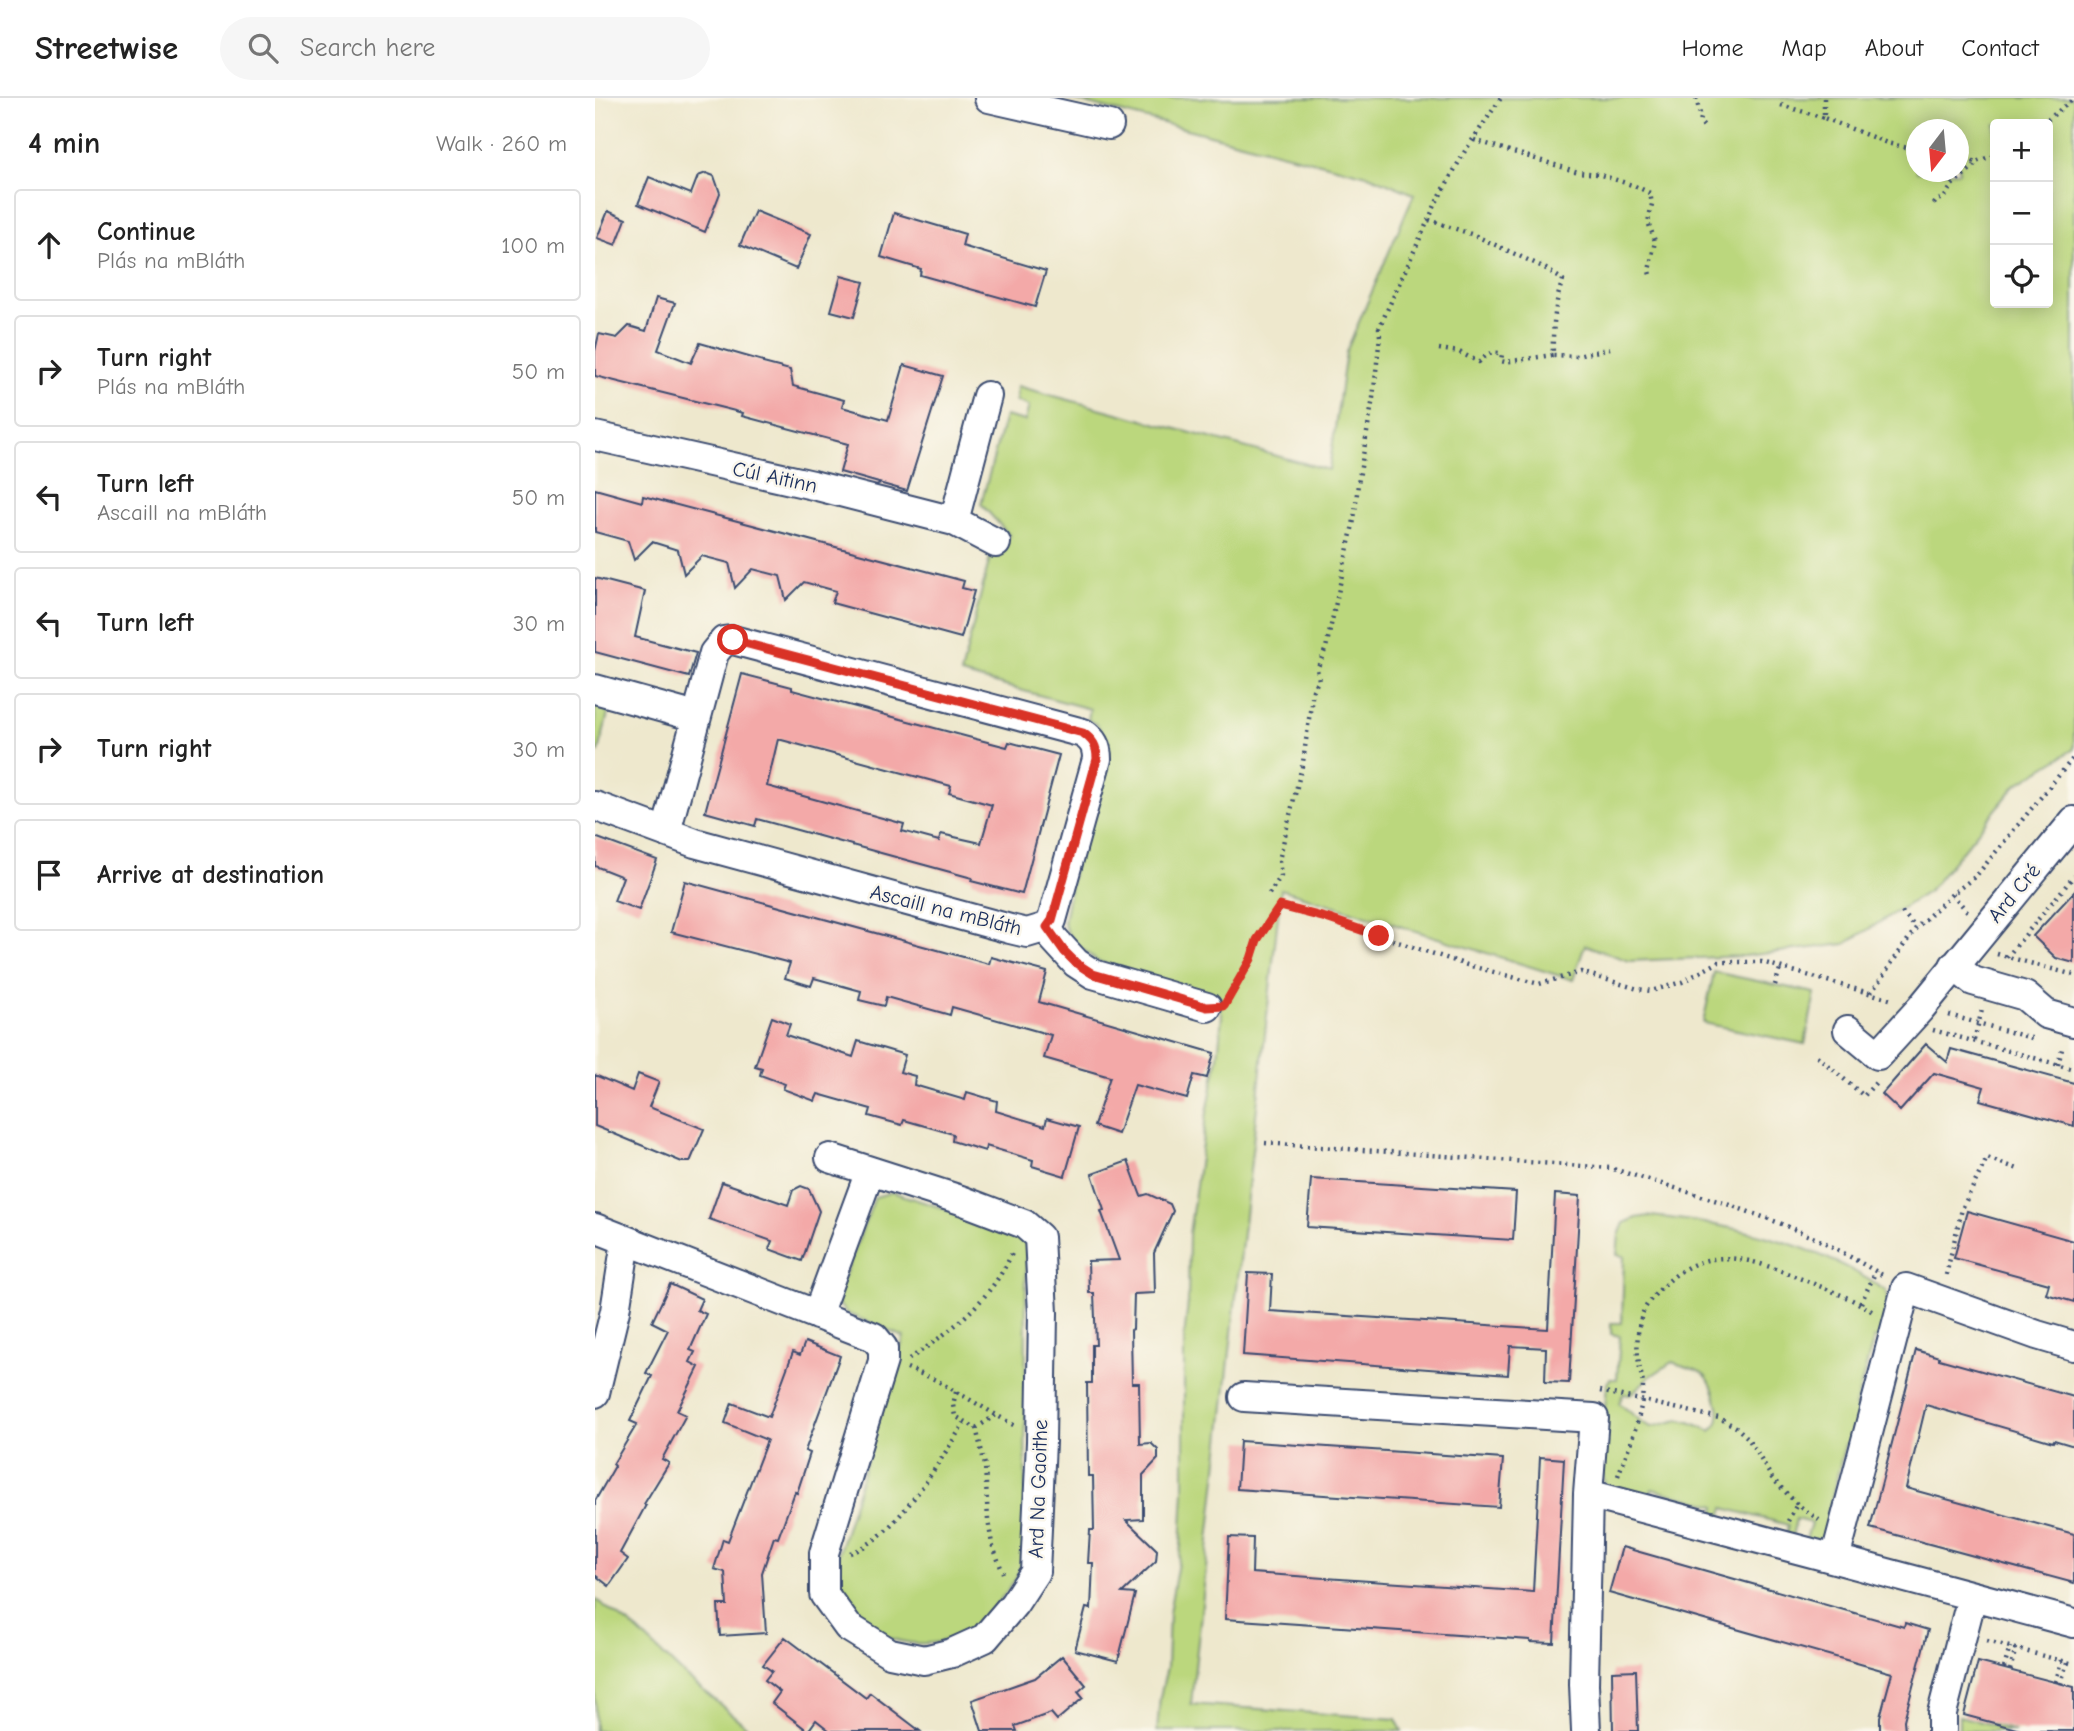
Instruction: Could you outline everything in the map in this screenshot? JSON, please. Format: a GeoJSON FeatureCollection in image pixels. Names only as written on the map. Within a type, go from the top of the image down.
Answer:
{"type":"FeatureCollection","features":[{"type":"Feature","properties":{"kind":"street"},"geometry":{"type":"LineString","coordinates":[[989,98],[1109,125]]}},
{"type":"Feature","properties":{"kind":"street"},"geometry":{"type":"LineString","coordinates":[[954,521],[987,396]]}},
{"type":"Feature","properties":{"kind":"street","name":"Cúl Aitinn"},"geometry":{"type":"LineString","coordinates":[[595,436],[813,485],[954,521],[996,543]]}},
{"type":"Feature","properties":{"kind":"street"},"geometry":{"type":"LineString","coordinates":[[666,832],[718,645],[733,640],[748,643],[1083,733],[1090,738],[1097,750],[1097,759],[1052,920],[1047,927]]}},
{"type":"Feature","properties":{"kind":"street"},"geometry":{"type":"LineString","coordinates":[[595,689],[696,717]]}},
{"type":"Feature","properties":{"kind":"street","name":"Ascaill na mBláth"},"geometry":{"type":"LineString","coordinates":[[595,806],[695,843],[1010,929],[1027,933],[1047,927],[1064,951],[1093,974],[1207,1007]]}},
{"type":"Feature","properties":{"kind":"street","name":"Ard Cré"},"geometry":{"type":"LineString","coordinates":[[1848,1030],[1878,1055],[1913,1017],[2074,821]]}},
{"type":"Feature","properties":{"kind":"street"},"geometry":{"type":"LineString","coordinates":[[1954,966],[1973,981],[2025,996],[2068,1035]]}},
{"type":"Feature","properties":{"kind":"street"},"geometry":{"type":"LineString","coordinates":[[830,1158],[961,1200],[1024,1224]]}},
{"type":"Feature","properties":{"kind":"street"},"geometry":{"type":"LineString","coordinates":[[817,1315],[870,1171]]}},
{"type":"Feature","properties":{"kind":"street","name":"Ard Na Gaoithe"},"geometry":{"type":"LineString","coordinates":[[595,1228],[874,1337],[883,1348],[882,1365],[824,1553],[824,1594],[848,1628],[890,1653],[924,1660],[952,1653],[985,1639],[1014,1604],[1035,1572],[1043,1313],[1039,1237],[1024,1224]]}},
{"type":"Feature","properties":{"kind":"street"},"geometry":{"type":"LineString","coordinates":[[595,1393],[615,1311],[626,1241]]}},
{"type":"Feature","properties":{"kind":"street"},"geometry":{"type":"LineString","coordinates":[[1835,1559],[1906,1288],[2074,1346]]}},
{"type":"Feature","properties":{"kind":"street"},"geometry":{"type":"LineString","coordinates":[[1244,1397],[1594,1418],[1600,1497],[1584,1684],[1586,1731]]}},
{"type":"Feature","properties":{"kind":"street"},"geometry":{"type":"LineString","coordinates":[[1600,1497],[2074,1623]]}},
{"type":"Feature","properties":{"kind":"street"},"geometry":{"type":"LineString","coordinates":[[1942,1731],[1942,1713],[1972,1597]]}},
{"type":"Feature","properties":{"kind":"path"},"geometry":{"type":"LineString","coordinates":[[1269,894],[1281,876],[1279,860],[1303,762],[1313,690],[1319,680],[1317,669],[1325,648],[1354,520],[1373,398],[1380,336],[1378,328],[1437,201],[1501,98]]}},
{"type":"Feature","properties":{"kind":"path"},"geometry":{"type":"LineString","coordinates":[[1696,98],[1700,122],[1705,128]]}},
{"type":"Feature","properties":{"kind":"path"},"geometry":{"type":"LineString","coordinates":[[1824,98],[1824,118]]}},
{"type":"Feature","properties":{"kind":"path"},"geometry":{"type":"LineString","coordinates":[[2048,119],[2073,98]]}},
{"type":"Feature","properties":{"kind":"path"},"geometry":{"type":"LineString","coordinates":[[1781,105],[1906,148]]}},
{"type":"Feature","properties":{"kind":"path"},"geometry":{"type":"LineString","coordinates":[[1473,140],[1578,172],[1598,174],[1650,193],[1652,204],[1648,222],[1655,241],[1649,271],[1651,279]]}},
{"type":"Feature","properties":{"kind":"path"},"geometry":{"type":"LineString","coordinates":[[1969,160],[1976,162],[1990,157]]}},
{"type":"Feature","properties":{"kind":"path"},"geometry":{"type":"LineString","coordinates":[[1934,204],[1944,198],[1952,185],[1976,162]]}},
{"type":"Feature","properties":{"kind":"path"},"geometry":{"type":"LineString","coordinates":[[1429,220],[1474,235],[1543,267],[1563,280],[1556,303],[1553,355]]}},
{"type":"Feature","properties":{"kind":"path"},"geometry":{"type":"LineString","coordinates":[[1439,349],[1459,352],[1479,362],[1486,355],[1502,354],[1501,361],[1505,362],[1553,355],[1578,356],[1609,348]]}},
{"type":"Feature","properties":{"kind":"path"},"geometry":{"type":"LineString","coordinates":[[1871,993],[1916,928],[1952,894],[1976,876],[2074,757]]}},
{"type":"Feature","properties":{"kind":"path"},"geometry":{"type":"LineString","coordinates":[[2007,957],[2074,876]]}},
{"type":"Feature","properties":{"kind":"path"},"geometry":{"type":"LineString","coordinates":[[1207,1007],[1224,1006],[1251,959],[1257,940],[1280,906],[1326,918],[1468,965],[1539,984],[1581,972],[1651,991],[1682,982],[1719,962],[1762,962],[1871,993],[1913,1017],[1974,1040],[2074,1069]]}},
{"type":"Feature","properties":{"kind":"path"},"geometry":{"type":"LineString","coordinates":[[1902,912],[1916,928]]}},
{"type":"Feature","properties":{"kind":"path"},"geometry":{"type":"LineString","coordinates":[[1775,985],[1781,966]]}},
{"type":"Feature","properties":{"kind":"path"},"geometry":{"type":"LineString","coordinates":[[1913,1017],[2039,1040]]}},
{"type":"Feature","properties":{"kind":"path"},"geometry":{"type":"LineString","coordinates":[[2051,1044],[2068,1035]]}},
{"type":"Feature","properties":{"kind":"path"},"geometry":{"type":"LineString","coordinates":[[1265,1143],[1610,1168],[1777,1222],[1824,1242],[1906,1288]]}},
{"type":"Feature","properties":{"kind":"path"},"geometry":{"type":"LineString","coordinates":[[1939,1300],[1962,1209],[1987,1158],[2021,1170]]}},
{"type":"Feature","properties":{"kind":"path"},"geometry":{"type":"LineString","coordinates":[[1024,1224],[1005,1268],[968,1316],[939,1340],[897,1366],[910,1368],[956,1392],[1041,1442]]}},
{"type":"Feature","properties":{"kind":"path"},"geometry":{"type":"LineString","coordinates":[[1600,1497],[1614,1485],[1635,1433],[1643,1382],[1638,1360],[1638,1336],[1644,1310],[1660,1289],[1680,1272],[1704,1260],[1730,1256],[1757,1263],[1861,1303],[1877,1316],[1897,1322]]}},
{"type":"Feature","properties":{"kind":"path"},"geometry":{"type":"LineString","coordinates":[[1861,1303],[1876,1271]]}},
{"type":"Feature","properties":{"kind":"path"},"geometry":{"type":"LineString","coordinates":[[1595,1390],[1719,1418],[1736,1427],[1748,1438],[1772,1478],[1797,1504],[1822,1522],[1843,1528]]}},
{"type":"Feature","properties":{"kind":"path"},"geometry":{"type":"LineString","coordinates":[[956,1392],[953,1405],[955,1416],[976,1428]]}},
{"type":"Feature","properties":{"kind":"path"},"geometry":{"type":"LineString","coordinates":[[976,1428],[997,1415]]}},
{"type":"Feature","properties":{"kind":"path"},"geometry":{"type":"LineString","coordinates":[[824,1553],[847,1554],[860,1550],[897,1520],[964,1423]]}},
{"type":"Feature","properties":{"kind":"path"},"geometry":{"type":"LineString","coordinates":[[976,1428],[985,1465],[992,1544],[1014,1604]]}},
{"type":"Feature","properties":{"kind":"path"},"geometry":{"type":"LineString","coordinates":[[1965,1625],[1980,1629],[1977,1638],[2074,1664]]}},
{"type":"Feature","properties":{"kind":"path"},"geometry":{"type":"LineString","coordinates":[[2004,1668],[2010,1647]]}},
{"type":"Feature","properties":{"kind":"path"},"geometry":{"type":"LineString","coordinates":[[2010,1670],[2017,1648]]}},
{"type":"Feature","properties":{"kind":"path"},"geometry":{"type":"LineString","coordinates":[[2058,1683],[2064,1661]]}},
{"type":"Feature","properties":{"kind":"green space"},"geometry":{"type":"Polygon","coordinates":[[[1065,98],[2074,98],[2074,749],[2016,785],[1929,891],[1845,944],[1744,956],[1629,961],[1585,945],[1573,980],[1281,889],[1191,1704],[1396,1719],[1402,1731],[1157,1731],[1160,1697],[1167,1667],[1169,1613],[1181,1546],[1184,1491],[1184,1339],[1188,1302],[1189,1234],[1205,1123],[1218,1057],[1222,1015],[1217,998],[1097,961],[1074,942],[1065,928],[1064,921],[1100,729],[1088,720],[1090,709],[961,674],[990,557],[1000,557],[1009,535],[981,504],[1005,416],[1025,421],[1029,406],[1016,401],[1017,386],[1329,470],[1346,352],[1414,194],[1371,176],[1065,98]]]}},
{"type":"Feature","properties":{"kind":"green space"},"geometry":{"type":"Polygon","coordinates":[[[595,705],[609,709],[599,752],[595,751],[595,705]]]}},
{"type":"Feature","properties":{"kind":"green space"},"geometry":{"type":"Polygon","coordinates":[[[1714,972],[1815,993],[1805,1044],[1703,1023],[1714,972]]]}},
{"type":"Feature","properties":{"kind":"green space"},"geometry":{"type":"Polygon","coordinates":[[[892,1192],[1014,1231],[1025,1240],[1026,1248],[1025,1537],[1021,1565],[1013,1583],[978,1624],[943,1641],[927,1643],[894,1639],[865,1624],[840,1595],[835,1581],[835,1565],[904,1337],[846,1313],[838,1303],[840,1288],[875,1197],[892,1192]]]}},
{"type":"Feature","properties":{"kind":"green space"},"geometry":{"type":"Polygon","coordinates":[[[1650,1216],[1712,1224],[1773,1238],[1832,1260],[1886,1291],[1890,1309],[1882,1340],[1874,1338],[1855,1407],[1864,1409],[1854,1446],[1845,1444],[1828,1513],[1837,1515],[1830,1532],[1824,1538],[1806,1539],[1811,1523],[1796,1519],[1792,1536],[1786,1535],[1788,1525],[1724,1508],[1721,1517],[1714,1515],[1716,1506],[1652,1489],[1648,1502],[1607,1488],[1602,1468],[1602,1453],[1607,1383],[1610,1379],[1617,1379],[1620,1336],[1611,1334],[1611,1323],[1622,1323],[1624,1256],[1617,1255],[1619,1235],[1624,1223],[1650,1216]],[[1672,1362],[1648,1378],[1630,1395],[1623,1394],[1619,1403],[1651,1427],[1679,1420],[1711,1431],[1719,1418],[1713,1389],[1707,1377],[1672,1362]]]}},
{"type":"Feature","properties":{"kind":"green space"},"geometry":{"type":"Polygon","coordinates":[[[595,1599],[638,1631],[681,1672],[752,1731],[595,1731],[595,1599]]]}},
{"type":"Feature","properties":{"kind":"green space"},"geometry":{"type":"Polygon","coordinates":[[[1959,1716],[2015,1731],[1959,1731],[1959,1716]]]}},
{"type":"Feature","properties":{"kind":"building"},"geometry":{"type":"Polygon","coordinates":[[[706,173],[714,176],[720,193],[705,232],[638,204],[649,177],[691,194],[698,176],[706,173]]]}},
{"type":"Feature","properties":{"kind":"building"},"geometry":{"type":"Polygon","coordinates":[[[608,211],[626,219],[616,245],[597,238],[608,211]]]}},
{"type":"Feature","properties":{"kind":"building"},"geometry":{"type":"Polygon","coordinates":[[[755,211],[811,234],[796,269],[740,245],[755,211]]]}},
{"type":"Feature","properties":{"kind":"building"},"geometry":{"type":"Polygon","coordinates":[[[894,213],[965,234],[962,246],[1046,271],[1035,307],[920,275],[921,269],[881,257],[894,213]]]}},
{"type":"Feature","properties":{"kind":"building"},"geometry":{"type":"Polygon","coordinates":[[[841,276],[864,282],[854,317],[831,311],[841,276]]]}},
{"type":"Feature","properties":{"kind":"building"},"geometry":{"type":"Polygon","coordinates":[[[656,298],[675,303],[658,350],[691,363],[700,343],[763,361],[790,370],[793,386],[844,400],[842,407],[888,420],[904,365],[943,376],[907,491],[840,472],[848,444],[742,416],[743,413],[595,376],[595,351],[599,334],[617,338],[629,326],[646,331],[656,298]]]}},
{"type":"Feature","properties":{"kind":"building"},"geometry":{"type":"Polygon","coordinates":[[[595,489],[642,502],[643,496],[964,581],[962,588],[974,591],[961,638],[832,603],[836,591],[804,582],[786,600],[780,576],[753,569],[735,588],[729,563],[702,556],[684,574],[678,550],[652,542],[634,560],[628,541],[595,532],[595,489]]]}},
{"type":"Feature","properties":{"kind":"building"},"geometry":{"type":"Polygon","coordinates":[[[595,578],[645,591],[635,637],[696,653],[689,677],[595,652],[595,578]]]}},
{"type":"Feature","properties":{"kind":"building"},"geometry":{"type":"Polygon","coordinates":[[[742,674],[792,687],[792,690],[1007,747],[1009,742],[1059,755],[1022,894],[757,819],[755,826],[705,812],[742,674]],[[778,739],[767,786],[904,824],[902,831],[939,841],[941,834],[981,843],[992,805],[949,793],[951,786],[778,739]]]}},
{"type":"Feature","properties":{"kind":"building"},"geometry":{"type":"Polygon","coordinates":[[[595,837],[657,860],[639,910],[614,901],[623,877],[595,866],[595,837]]]}},
{"type":"Feature","properties":{"kind":"building"},"geometry":{"type":"Polygon","coordinates":[[[685,881],[989,964],[991,957],[1047,972],[1039,1002],[1214,1053],[1207,1078],[1194,1075],[1187,1099],[1135,1085],[1118,1134],[1094,1126],[1110,1077],[1044,1058],[1051,1035],[952,1007],[950,1015],[886,997],[884,1006],[859,1000],[861,991],[814,978],[811,986],[785,978],[790,963],[671,932],[685,881]]]}},
{"type":"Feature","properties":{"kind":"building"},"geometry":{"type":"Polygon","coordinates":[[[2074,892],[2074,963],[2056,958],[2033,936],[2074,892]]]}},
{"type":"Feature","properties":{"kind":"building"},"geometry":{"type":"Polygon","coordinates":[[[772,1017],[790,1024],[786,1035],[853,1057],[858,1041],[905,1055],[900,1072],[915,1076],[914,1085],[965,1100],[967,1092],[997,1101],[996,1111],[1045,1126],[1047,1118],[1079,1127],[1065,1176],[1032,1166],[1033,1160],[986,1146],[985,1151],[952,1141],[953,1134],[904,1120],[902,1125],[869,1116],[871,1109],[818,1094],[815,1101],[783,1089],[785,1084],[760,1075],[762,1068],[755,1066],[772,1017]]]}},
{"type":"Feature","properties":{"kind":"building"},"geometry":{"type":"Polygon","coordinates":[[[1926,1044],[1947,1062],[1951,1049],[2074,1083],[2074,1126],[1980,1100],[1984,1087],[1934,1073],[1900,1111],[1882,1094],[1926,1044]]]}},
{"type":"Feature","properties":{"kind":"building"},"geometry":{"type":"Polygon","coordinates":[[[638,1074],[659,1082],[649,1107],[704,1129],[690,1162],[682,1162],[595,1126],[595,1075],[632,1091],[638,1074]]]}},
{"type":"Feature","properties":{"kind":"building"},"geometry":{"type":"Polygon","coordinates":[[[1128,1161],[1141,1196],[1148,1194],[1170,1204],[1173,1211],[1154,1253],[1155,1293],[1134,1294],[1131,1330],[1132,1383],[1139,1383],[1140,1444],[1151,1443],[1158,1450],[1158,1459],[1143,1475],[1143,1519],[1126,1520],[1157,1550],[1156,1561],[1122,1593],[1135,1594],[1118,1661],[1075,1650],[1086,1608],[1091,1609],[1093,1563],[1088,1563],[1090,1530],[1094,1530],[1093,1476],[1088,1476],[1087,1383],[1092,1383],[1092,1345],[1096,1345],[1094,1293],[1089,1293],[1088,1261],[1119,1260],[1101,1211],[1104,1210],[1092,1174],[1128,1161]]]}},
{"type":"Feature","properties":{"kind":"building"},"geometry":{"type":"Polygon","coordinates":[[[1311,1179],[1516,1192],[1513,1240],[1307,1227],[1311,1179]]]}},
{"type":"Feature","properties":{"kind":"building"},"geometry":{"type":"Polygon","coordinates":[[[722,1182],[788,1205],[793,1190],[801,1186],[809,1189],[819,1211],[802,1261],[769,1249],[772,1241],[709,1219],[722,1182]]]}},
{"type":"Feature","properties":{"kind":"building"},"geometry":{"type":"Polygon","coordinates":[[[1555,1194],[1580,1196],[1569,1383],[1545,1382],[1546,1348],[1510,1346],[1508,1375],[1243,1355],[1248,1273],[1272,1274],[1270,1311],[1548,1329],[1555,1194]]]}},
{"type":"Feature","properties":{"kind":"building"},"geometry":{"type":"Polygon","coordinates":[[[1967,1211],[2074,1241],[2074,1302],[2046,1294],[2049,1284],[1954,1258],[1967,1211]]]}},
{"type":"Feature","properties":{"kind":"building"},"geometry":{"type":"Polygon","coordinates":[[[670,1284],[702,1299],[697,1310],[706,1314],[690,1350],[695,1352],[690,1362],[699,1367],[677,1411],[686,1415],[662,1459],[669,1463],[644,1504],[646,1505],[620,1553],[628,1559],[609,1586],[595,1575],[595,1501],[637,1424],[630,1421],[652,1376],[646,1373],[668,1330],[652,1322],[670,1284]]]}},
{"type":"Feature","properties":{"kind":"building"},"geometry":{"type":"Polygon","coordinates":[[[805,1342],[840,1356],[805,1451],[810,1453],[797,1493],[795,1492],[778,1538],[774,1537],[762,1573],[766,1633],[720,1636],[718,1605],[727,1605],[725,1572],[714,1569],[723,1539],[728,1541],[767,1440],[725,1423],[732,1403],[769,1417],[793,1352],[800,1355],[805,1342]]]}},
{"type":"Feature","properties":{"kind":"building"},"geometry":{"type":"Polygon","coordinates":[[[1916,1350],[2074,1397],[2074,1446],[1926,1405],[1906,1488],[2074,1534],[2074,1583],[1870,1528],[1916,1350]]]}},
{"type":"Feature","properties":{"kind":"building"},"geometry":{"type":"Polygon","coordinates":[[[1240,1441],[1503,1459],[1499,1507],[1237,1489],[1240,1441]]]}},
{"type":"Feature","properties":{"kind":"building"},"geometry":{"type":"Polygon","coordinates":[[[1540,1457],[1564,1459],[1554,1643],[1225,1619],[1229,1537],[1253,1538],[1252,1573],[1533,1592],[1540,1457]]]}},
{"type":"Feature","properties":{"kind":"building"},"geometry":{"type":"Polygon","coordinates":[[[1622,1547],[1904,1627],[1905,1623],[1928,1630],[1904,1720],[1905,1731],[1880,1731],[1880,1717],[1892,1673],[1609,1593],[1622,1547]]]}},
{"type":"Feature","properties":{"kind":"building"},"geometry":{"type":"Polygon","coordinates":[[[785,1637],[866,1698],[870,1693],[920,1731],[830,1731],[816,1720],[808,1731],[772,1703],[780,1692],[765,1680],[772,1671],[763,1665],[785,1637]]]}},
{"type":"Feature","properties":{"kind":"building"},"geometry":{"type":"Polygon","coordinates":[[[1062,1656],[1086,1685],[1078,1692],[1083,1698],[1057,1720],[1051,1713],[1015,1726],[1017,1731],[982,1731],[972,1700],[1035,1678],[1062,1656]]]}},
{"type":"Feature","properties":{"kind":"building"},"geometry":{"type":"Polygon","coordinates":[[[1978,1662],[2074,1687],[2074,1731],[2024,1731],[1964,1715],[1978,1662]]]}},
{"type":"Feature","properties":{"kind":"building"},"geometry":{"type":"Polygon","coordinates":[[[1636,1670],[1638,1731],[1613,1731],[1612,1671],[1636,1670]]]}},
{"type":"Feature","properties":{"kind":"route"},"geometry":{"type":"LineString","coordinates":[[733,640],[1083,733],[1090,738],[1097,750],[1097,759],[1052,920],[1047,927],[1064,951],[1093,974],[1207,1007],[1224,1006],[1251,959],[1257,940],[1280,906],[1379,936]]}}]}
